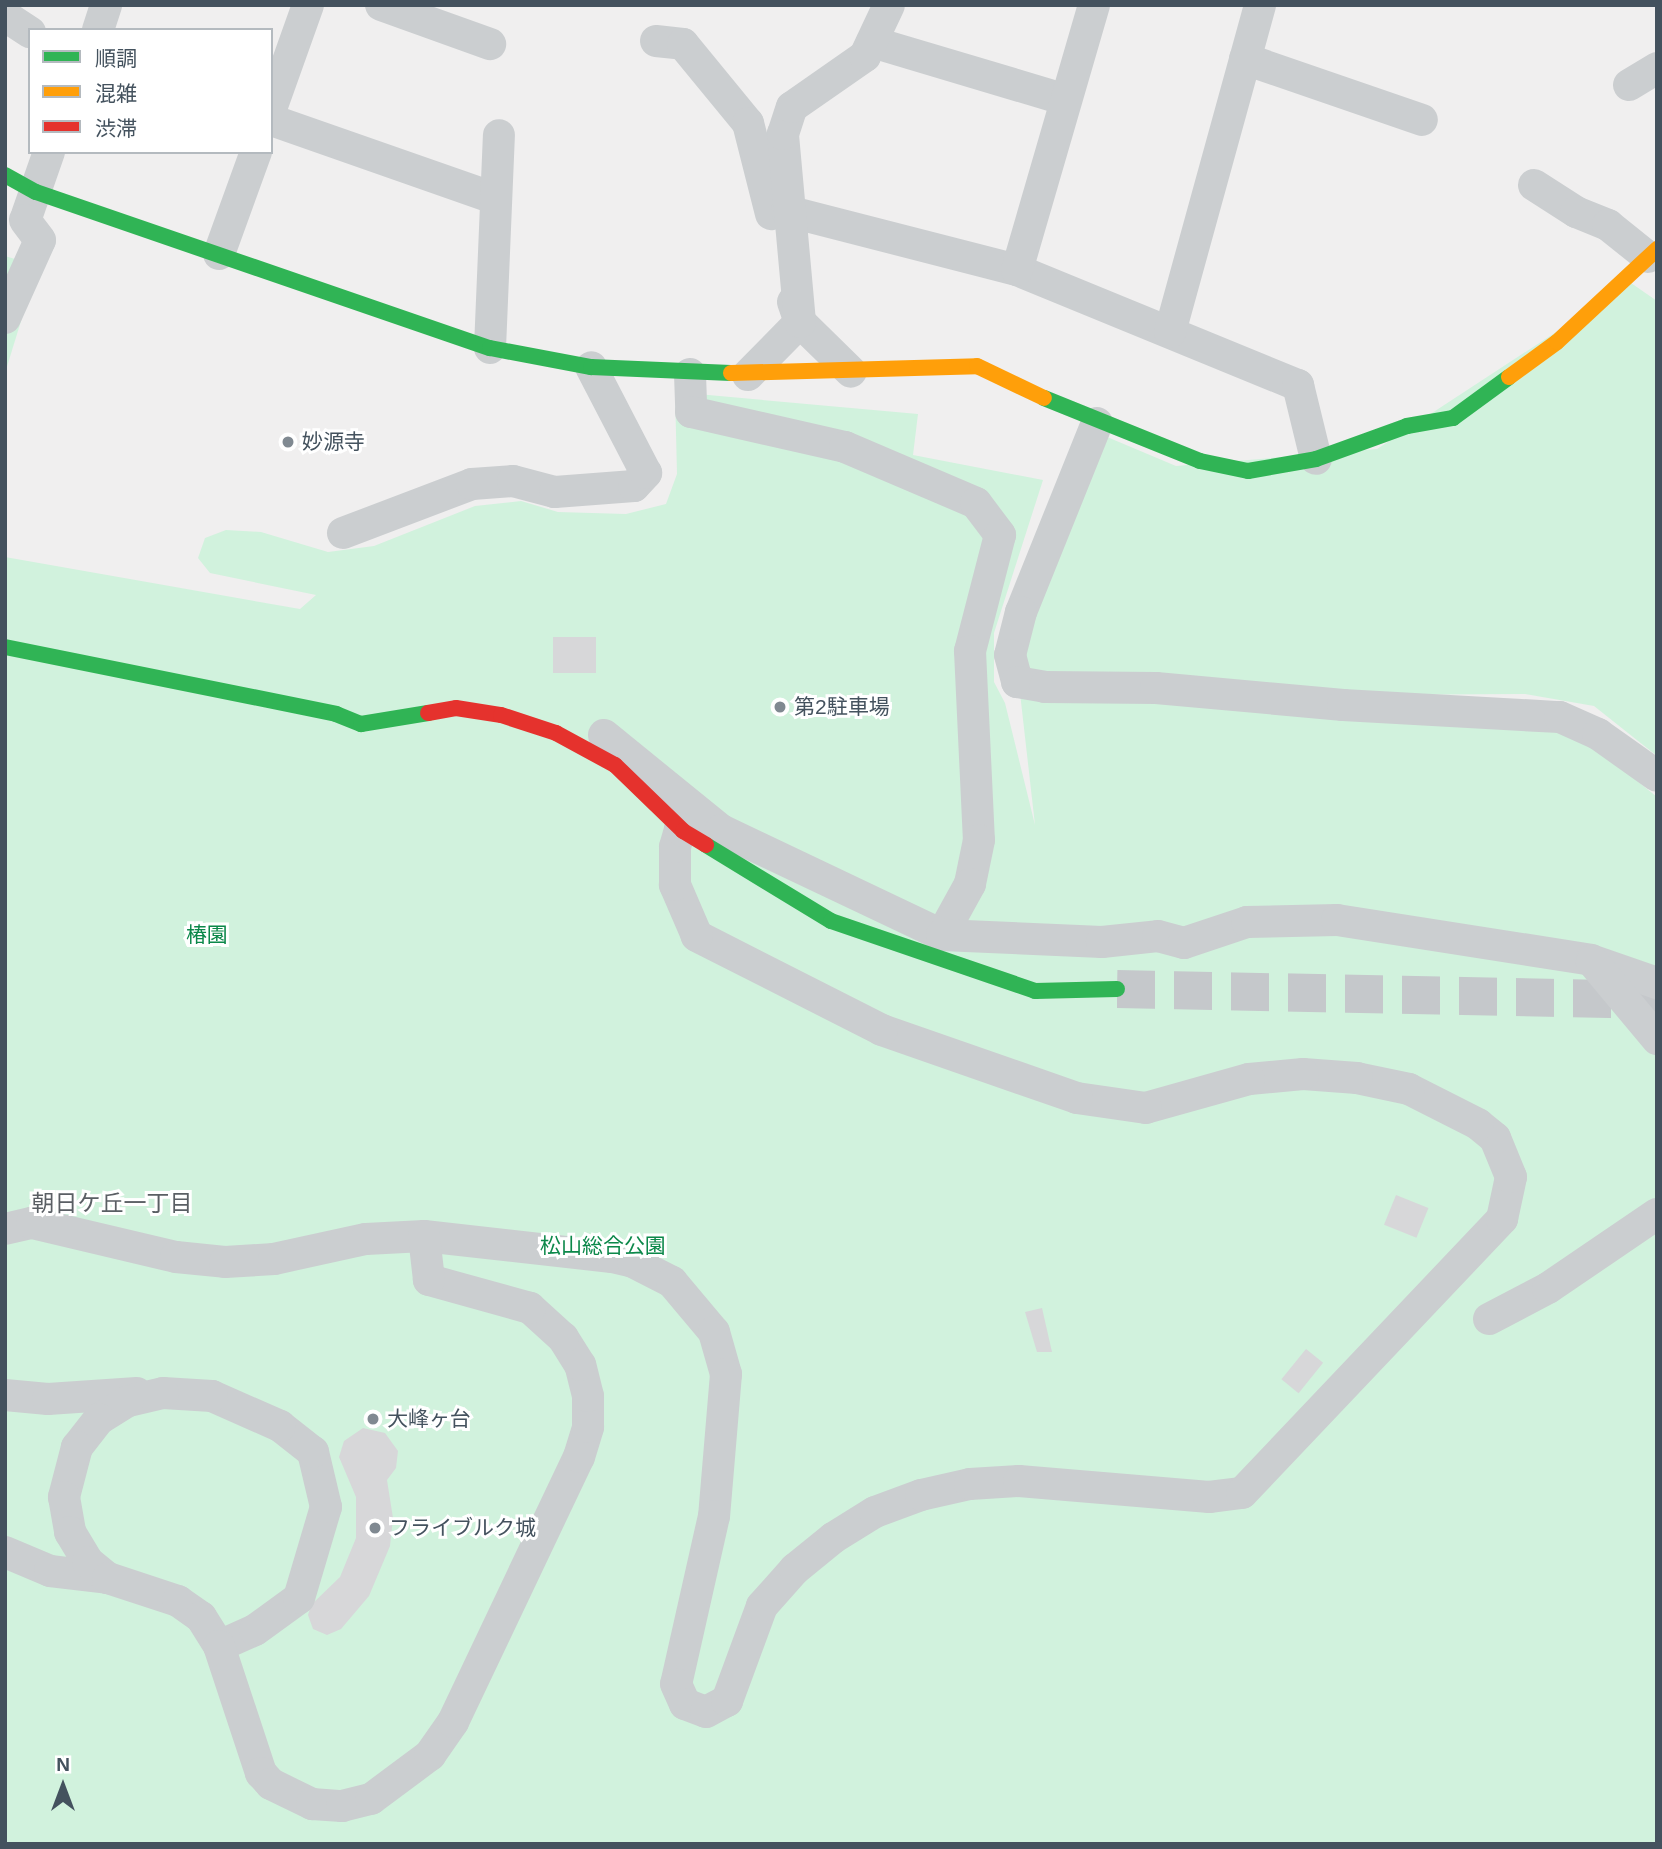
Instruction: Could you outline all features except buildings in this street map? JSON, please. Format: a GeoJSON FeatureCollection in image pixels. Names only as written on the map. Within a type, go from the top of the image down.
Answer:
{"type":"FeatureCollection","features":[{"type":"Feature","properties":{"kind":"street"},"geometry":{"type":"LineString","coordinates":[[99,28],[106,5]]}},
{"type":"Feature","properties":{"kind":"street"},"geometry":{"type":"LineString","coordinates":[[273,103],[308,5]]}},
{"type":"Feature","properties":{"kind":"street"},"geometry":{"type":"LineString","coordinates":[[381,5],[490,44]]}},
{"type":"Feature","properties":{"kind":"street"},"geometry":{"type":"LineString","coordinates":[[800,322],[787,211],[783,134],[792,107],[865,56],[888,5]]}},
{"type":"Feature","properties":{"kind":"street"},"geometry":{"type":"LineString","coordinates":[[1017,270],[1094,5]]}},
{"type":"Feature","properties":{"kind":"street"},"geometry":{"type":"LineString","coordinates":[[1170,332],[1260,5]]}},
{"type":"Feature","properties":{"kind":"street"},"geometry":{"type":"LineString","coordinates":[[5,16],[28,31]]}},
{"type":"Feature","properties":{"kind":"street"},"geometry":{"type":"LineString","coordinates":[[656,41],[683,44],[748,123],[782,271],[800,322],[851,372]]}},
{"type":"Feature","properties":{"kind":"street"},"geometry":{"type":"LineString","coordinates":[[872,42],[1066,100]]}},
{"type":"Feature","properties":{"kind":"street"},"geometry":{"type":"LineString","coordinates":[[1245,59],[1422,120]]}},
{"type":"Feature","properties":{"kind":"street"},"geometry":{"type":"LineString","coordinates":[[1629,85],[1657,68]]}},
{"type":"Feature","properties":{"kind":"street"},"geometry":{"type":"LineString","coordinates":[[273,121],[496,199]]}},
{"type":"Feature","properties":{"kind":"street"},"geometry":{"type":"LineString","coordinates":[[490,348],[499,135]]}},
{"type":"Feature","properties":{"kind":"street"},"geometry":{"type":"LineString","coordinates":[[22,211],[48,154]]}},
{"type":"Feature","properties":{"kind":"street"},"geometry":{"type":"LineString","coordinates":[[219,254],[255,154]]}},
{"type":"Feature","properties":{"kind":"street"},"geometry":{"type":"LineString","coordinates":[[5,175],[40,240],[5,318]]}},
{"type":"Feature","properties":{"kind":"street"},"geometry":{"type":"LineString","coordinates":[[22,211],[219,254],[490,348],[590,367],[748,375],[977,366],[1097,422],[1200,461],[1248,471],[1315,459],[1407,426],[1453,418],[1557,342],[1652,253],[1608,225],[1576,212],[1534,185]]}},
{"type":"Feature","properties":{"kind":"street"},"geometry":{"type":"LineString","coordinates":[[787,211],[1017,270],[1298,386],[1315,459]]}},
{"type":"Feature","properties":{"kind":"street"},"geometry":{"type":"LineString","coordinates":[[748,375],[800,322]]}},
{"type":"Feature","properties":{"kind":"street"},"geometry":{"type":"LineString","coordinates":[[342,533],[472,484],[513,481],[555,492],[634,486],[646,473],[590,367]]}},
{"type":"Feature","properties":{"kind":"street"},"geometry":{"type":"LineString","coordinates":[[690,374],[691,412],[845,447],[976,503],[1000,535],[970,651],[979,840],[970,884],[942,935]]}},
{"type":"Feature","properties":{"kind":"street"},"geometry":{"type":"LineString","coordinates":[[1097,422],[1018,623],[1010,655],[1017,682],[1045,687],[1156,688],[1343,705],[1560,717],[1598,734],[1657,776]]}},
{"type":"Feature","properties":{"kind":"street"},"geometry":{"type":"LineString","coordinates":[[5,647],[336,714],[361,724],[456,708],[501,715],[556,733],[615,765],[683,831],[831,921],[892,944],[1035,990],[1117,989]]}},
{"type":"Feature","properties":{"kind":"street"},"geometry":{"type":"LineString","coordinates":[[604,735],[721,830],[942,935],[1102,942],[1158,936],[1184,943],[1247,922],[1338,920],[1591,960],[1657,983]]}},
{"type":"Feature","properties":{"kind":"street"},"geometry":{"type":"LineString","coordinates":[[5,1229],[32,1223],[176,1256],[225,1262],[274,1259],[366,1239],[424,1236],[634,1262],[654,1270],[688,1297],[714,1332],[727,1395],[714,1516],[676,1684],[685,1704],[702,1712],[727,1701],[762,1606],[795,1569],[833,1538],[875,1512],[921,1495],[994,1483],[1209,1497],[1242,1493],[1390,1354],[1502,1219],[1510,1199],[1506,1156],[1478,1124],[1409,1089],[1357,1078],[1303,1074],[1249,1079],[1146,1108],[1077,1098],[882,1030],[698,936],[675,885],[675,847],[680,829],[683,831]]}},
{"type":"Feature","properties":{"kind":"street"},"geometry":{"type":"LineString","coordinates":[[1591,960],[1657,1039]]}},
{"type":"Feature","properties":{"kind":"street"},"geometry":{"type":"LineString","coordinates":[[1489,1319],[1548,1288],[1657,1214]]}},
{"type":"Feature","properties":{"kind":"street"},"geometry":{"type":"LineString","coordinates":[[5,1552],[50,1571],[108,1578],[178,1601],[201,1617],[219,1646],[261,1773],[284,1793],[312,1804],[342,1806],[384,1792],[430,1755],[453,1722],[579,1457],[588,1427],[588,1395],[580,1365],[563,1338],[530,1308],[429,1280],[424,1236]]}},
{"type":"Feature","properties":{"kind":"street"},"geometry":{"type":"LineString","coordinates":[[5,1395],[48,1399],[163,1393],[212,1395],[280,1426],[313,1452],[326,1507],[299,1598],[255,1630],[219,1646]]}},
{"type":"Feature","properties":{"kind":"street"},"geometry":{"type":"LineString","coordinates":[[108,1578],[88,1562],[71,1532],[64,1497],[70,1463],[99,1419],[128,1401],[163,1393]]}},
{"type":"Feature","properties":{"kind":"green space"},"geometry":{"type":"Polygon","coordinates":[[[5,256],[38,266],[5,373],[5,256]]]}},
{"type":"Feature","properties":{"kind":"green space"},"geometry":{"type":"Polygon","coordinates":[[[1631,283],[1657,301],[1657,756],[1594,706],[1525,694],[1348,695],[1025,671],[1025,639],[1100,434],[1176,466],[1377,449],[1631,283]]]}},
{"type":"Feature","properties":{"kind":"green space","name":"松山総合公園"},"geometry":{"type":"Polygon","coordinates":[[[675,392],[918,414],[913,455],[1043,480],[994,633],[994,682],[1005,703],[1035,825],[1020,693],[1555,730],[1583,737],[1657,797],[1657,1844],[5,1844],[5,557],[300,609],[316,595],[210,573],[198,558],[205,538],[226,530],[261,532],[328,552],[374,546],[475,506],[521,501],[558,512],[626,514],[666,504],[677,474],[675,392]]]}},
{"type":"Feature","properties":{"kind":"tunnel"},"geometry":{"type":"LineString","coordinates":[[1117,989],[1657,1000]]}},
{"type":"Feature","properties":{"kind":"traffic: fast"},"geometry":{"type":"LineString","coordinates":[[5,175],[36,192],[490,348],[591,367],[731,373]]}},
{"type":"Feature","properties":{"kind":"traffic: fast"},"geometry":{"type":"LineString","coordinates":[[1044,398],[1200,461],[1248,471],[1316,459],[1407,426],[1453,418],[1509,377]]}},
{"type":"Feature","properties":{"kind":"traffic: fast"},"geometry":{"type":"LineString","coordinates":[[5,647],[336,714],[361,724],[428,713]]}},
{"type":"Feature","properties":{"kind":"traffic: fast"},"geometry":{"type":"LineString","coordinates":[[706,845],[831,921],[1035,991],[1117,989]]}},
{"type":"Feature","properties":{"kind":"traffic: slow"},"geometry":{"type":"LineString","coordinates":[[1509,377],[1557,342],[1657,249]]}},
{"type":"Feature","properties":{"kind":"traffic: slow"},"geometry":{"type":"LineString","coordinates":[[731,373],[977,366],[1044,398]]}},
{"type":"Feature","properties":{"kind":"traffic: jam"},"geometry":{"type":"LineString","coordinates":[[428,713],[456,708],[501,715],[556,733],[615,765],[683,831],[706,845]]}},
{"type":"Feature","properties":{"kind":"place","name":"妙源寺"},"geometry":{"type":"Point","coordinates":[288,442]}},
{"type":"Feature","properties":{"kind":"place","name":"第2駐車場"},"geometry":{"type":"Point","coordinates":[780,707]}},
{"type":"Feature","properties":{"kind":"place","name":"大峰ヶ台"},"geometry":{"type":"Point","coordinates":[373,1419]}},
{"type":"Feature","properties":{"kind":"place","name":"フライブルク城"},"geometry":{"type":"Point","coordinates":[375,1528]}},
{"type":"Feature","properties":{"kind":"district","name":"朝日ケ丘一丁目"},"geometry":{"type":"Point","coordinates":[112,1203]}},
{"type":"Feature","properties":{"kind":"park label","name":"椿園"},"geometry":{"type":"Point","coordinates":[207,935]}}]}
